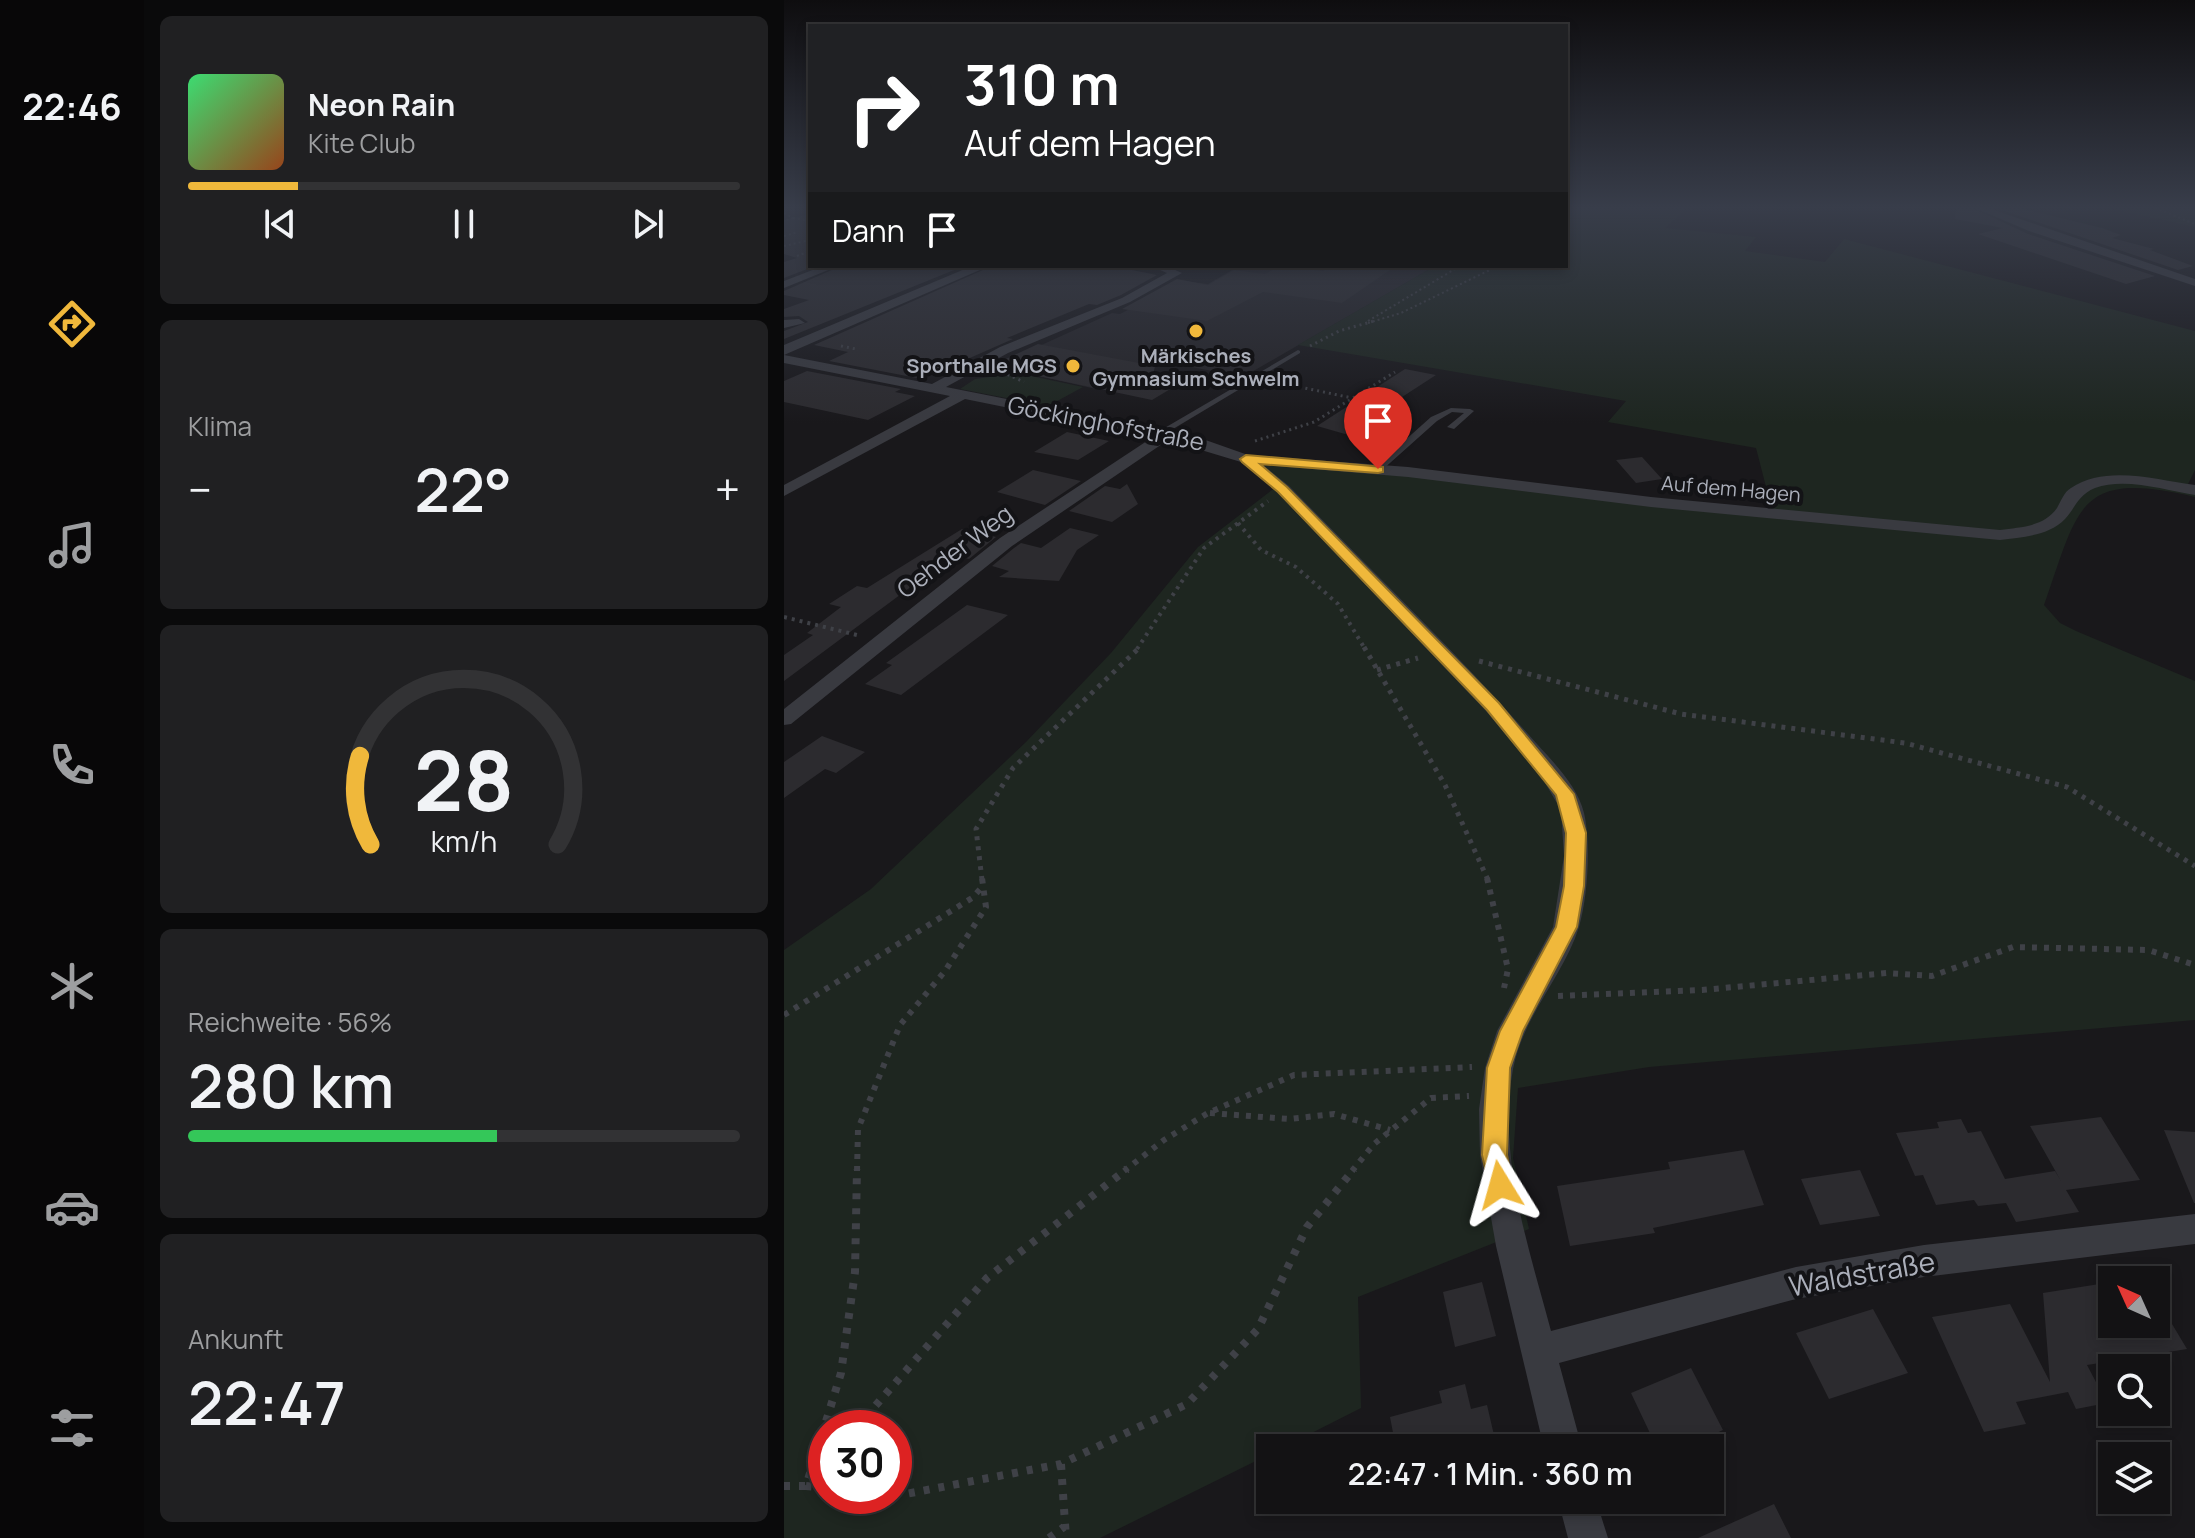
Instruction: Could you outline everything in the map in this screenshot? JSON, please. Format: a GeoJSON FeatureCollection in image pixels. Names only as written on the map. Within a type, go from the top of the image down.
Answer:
{"type":"FeatureCollection","features":[{"type":"Feature","properties":{"kind":"street"},"geometry":{"type":"LineString","coordinates":[[784,350],[950,280]]}},
{"type":"Feature","properties":{"kind":"street"},"geometry":{"type":"LineString","coordinates":[[933,389],[1004,350],[1134,296],[1164,280]]}},
{"type":"Feature","properties":{"kind":"street"},"geometry":{"type":"LineString","coordinates":[[784,324],[799,323]]}},
{"type":"Feature","properties":{"kind":"street","name":"Göckinghofstraße"},"geometry":{"type":"LineString","coordinates":[[784,359],[1163,434],[1227,449],[1246,459],[1283,489],[1438,650],[1553,777],[1572,810],[1576,856],[1566,927],[1487,1070],[1495,1155],[1536,1352],[1559,1434]]}},
{"type":"Feature","properties":{"kind":"street"},"geometry":{"type":"LineString","coordinates":[[784,491],[962,395]]}},
{"type":"Feature","properties":{"kind":"street","name":"Oehder Weg"},"geometry":{"type":"LineString","coordinates":[[784,719],[1019,532],[1163,434]]}},
{"type":"Feature","properties":{"kind":"street","name":"Auf dem Hagen"},"geometry":{"type":"LineString","coordinates":[[1246,459],[1378,469],[1651,502],[2000,535],[2036,531],[2059,516],[2077,491],[2092,485],[2128,482],[2195,490]]}},
{"type":"Feature","properties":{"kind":"street","name":"Waldstraße"},"geometry":{"type":"LineString","coordinates":[[1536,1352],[1796,1283],[1924,1261],[2195,1229]]}},
{"type":"Feature","properties":{"kind":"street"},"geometry":{"type":"LineString","coordinates":[[1581,1514],[1588,1538]]}},
{"type":"Feature","properties":{"kind":"lane"},"geometry":{"type":"LineString","coordinates":[[1163,434],[1298,352]]}},
{"type":"Feature","properties":{"kind":"lane"},"geometry":{"type":"LineString","coordinates":[[1378,469],[1434,419],[1451,410],[1470,411],[1451,427]]}},
{"type":"Feature","properties":{"kind":"path"},"geometry":{"type":"LineString","coordinates":[[1364,324],[1437,280]]}},
{"type":"Feature","properties":{"kind":"path"},"geometry":{"type":"LineString","coordinates":[[1298,352],[1339,331],[1401,313],[1470,280]]}},
{"type":"Feature","properties":{"kind":"path"},"geometry":{"type":"LineString","coordinates":[[1002,372],[1024,382]]}},
{"type":"Feature","properties":{"kind":"path"},"geometry":{"type":"LineString","coordinates":[[1227,449],[1314,422],[1395,372]]}},
{"type":"Feature","properties":{"kind":"path"},"geometry":{"type":"LineString","coordinates":[[1254,378],[1353,399]]}},
{"type":"Feature","properties":{"kind":"path"},"geometry":{"type":"LineString","coordinates":[[806,1486],[841,1373],[855,1272],[858,1129],[900,1025],[978,925],[986,907],[976,829],[1013,768],[1145,642],[1204,548],[1283,489]]}},
{"type":"Feature","properties":{"kind":"path"},"geometry":{"type":"LineString","coordinates":[[1238,523],[1261,550],[1296,567],[1338,604],[1445,785],[1492,889],[1508,969],[1501,998]]}},
{"type":"Feature","properties":{"kind":"path"},"geometry":{"type":"LineString","coordinates":[[784,617],[879,641]]}},
{"type":"Feature","properties":{"kind":"path"},"geometry":{"type":"LineString","coordinates":[[1377,670],[1438,650],[1681,714],[1905,743],[2067,787],[2195,866]]}},
{"type":"Feature","properties":{"kind":"path"},"geometry":{"type":"LineString","coordinates":[[784,1015],[972,898],[982,891],[984,882]]}},
{"type":"Feature","properties":{"kind":"path"},"geometry":{"type":"LineString","coordinates":[[1529,998],[1702,990],[1887,973],[1932,976],[2013,947],[2148,950],[2195,965]]}},
{"type":"Feature","properties":{"kind":"path"},"geometry":{"type":"LineString","coordinates":[[872,1410],[987,1278],[1164,1140],[1208,1113],[1294,1075],[1487,1070]]}},
{"type":"Feature","properties":{"kind":"path"},"geometry":{"type":"LineString","coordinates":[[912,1493],[1061,1464],[1187,1404],[1258,1329],[1307,1227],[1374,1144],[1431,1098],[1487,1070]]}},
{"type":"Feature","properties":{"kind":"path"},"geometry":{"type":"LineString","coordinates":[[1208,1113],[1289,1119],[1334,1114],[1391,1130]]}},
{"type":"Feature","properties":{"kind":"path"},"geometry":{"type":"LineString","coordinates":[[1061,1464],[1066,1538]]}},
{"type":"Feature","properties":{"kind":"path"},"geometry":{"type":"LineString","coordinates":[[784,1486],[808,1484]]}},
{"type":"Feature","properties":{"kind":"path"},"geometry":{"type":"LineString","coordinates":[[1049,1538],[1065,1526]]}},
{"type":"Feature","properties":{"kind":"shaded area","name":"Märkisches Gymnasium Schwelm"},"geometry":{"type":"Polygon","coordinates":[[[1215,280],[1411,280],[1243,377],[1150,359],[1096,389],[995,366],[1112,313],[1120,314],[1184,281],[1208,284],[1215,280]]]}},
{"type":"Feature","properties":{"kind":"shaded area"},"geometry":{"type":"Polygon","coordinates":[[[1411,280],[2000,280],[2195,331],[2195,470],[2188,484],[2195,486],[2195,497],[2127,488],[2105,493],[2088,504],[2076,520],[2044,605],[2060,623],[2195,681],[2195,1020],[1649,1067],[1518,1088],[1513,1158],[1529,1229],[1358,1297],[1361,1408],[1310,1434],[1256,1434],[1256,1461],[1100,1538],[784,1538],[784,950],[871,889],[1026,742],[1111,653],[1198,547],[1276,487],[1255,460],[1772,510],[1756,448],[1608,422],[1626,401],[1298,345],[1411,280]]]}},
{"type":"Feature","properties":{"kind":"shaded area"},"geometry":{"type":"Polygon","coordinates":[[[1017,373],[1083,387],[1048,406],[960,389],[975,379],[1017,373]]]}},
{"type":"Feature","properties":{"kind":"building"},"geometry":{"type":"Polygon","coordinates":[[[810,280],[930,280],[784,339],[784,331],[808,322],[799,316],[784,317],[784,309],[809,300],[784,295],[784,291],[810,280]]]}},
{"type":"Feature","properties":{"kind":"building"},"geometry":{"type":"Polygon","coordinates":[[[961,280],[1148,280],[1097,305],[1089,304],[1007,338],[1013,339],[922,379],[829,361],[848,352],[814,345],[961,280]]]}},
{"type":"Feature","properties":{"kind":"building"},"geometry":{"type":"Polygon","coordinates":[[[1176,280],[1208,285],[1217,280],[1376,280],[1342,303],[1263,292],[1207,321],[1122,309],[1176,280]]]}},
{"type":"Feature","properties":{"kind":"building"},"geometry":{"type":"Polygon","coordinates":[[[2113,280],[2141,280],[2126,284],[2113,280]]]}},
{"type":"Feature","properties":{"kind":"building"},"geometry":{"type":"Polygon","coordinates":[[[1038,344],[1155,366],[1153,375],[1182,382],[1152,400],[991,366],[1038,344]]]}},
{"type":"Feature","properties":{"kind":"building"},"geometry":{"type":"Polygon","coordinates":[[[1405,369],[1436,375],[1345,434],[1317,426],[1405,369]]]}},
{"type":"Feature","properties":{"kind":"building"},"geometry":{"type":"Polygon","coordinates":[[[807,371],[901,389],[895,392],[915,396],[868,420],[784,402],[784,381],[807,371]]]}},
{"type":"Feature","properties":{"kind":"building"},"geometry":{"type":"Polygon","coordinates":[[[1067,432],[1109,441],[1078,460],[1034,452],[1067,432]]]}},
{"type":"Feature","properties":{"kind":"building"},"geometry":{"type":"Polygon","coordinates":[[[1642,457],[1662,479],[1636,483],[1616,460],[1642,457]]]}},
{"type":"Feature","properties":{"kind":"building"},"geometry":{"type":"Polygon","coordinates":[[[1033,470],[1081,481],[1045,505],[997,492],[1033,470]]]}},
{"type":"Feature","properties":{"kind":"building"},"geometry":{"type":"Polygon","coordinates":[[[1127,484],[1138,504],[1112,522],[1069,511],[1105,486],[1120,489],[1127,484]]]}},
{"type":"Feature","properties":{"kind":"building"},"geometry":{"type":"Polygon","coordinates":[[[1070,528],[1099,535],[1077,550],[1059,581],[999,577],[1009,571],[992,566],[1021,543],[1041,548],[1070,528]]]}},
{"type":"Feature","properties":{"kind":"building"},"geometry":{"type":"Polygon","coordinates":[[[962,529],[996,537],[969,559],[941,551],[947,560],[784,681],[784,655],[813,635],[807,633],[841,607],[829,604],[857,586],[867,588],[962,529]]]}},
{"type":"Feature","properties":{"kind":"building"},"geometry":{"type":"Polygon","coordinates":[[[967,605],[1008,615],[901,695],[865,684],[892,665],[886,663],[967,605]]]}},
{"type":"Feature","properties":{"kind":"building"},"geometry":{"type":"Polygon","coordinates":[[[822,736],[865,752],[836,773],[825,769],[784,798],[784,762],[822,736]]]}},
{"type":"Feature","properties":{"kind":"building"},"geometry":{"type":"Polygon","coordinates":[[[2101,1117],[2140,1180],[2066,1190],[2079,1212],[2016,1222],[2006,1203],[1978,1206],[1974,1200],[1936,1205],[1923,1175],[1915,1176],[1896,1133],[1939,1128],[1937,1122],[1961,1119],[1968,1133],[1981,1131],[2005,1179],[2055,1171],[2061,1181],[2030,1126],[2101,1117]]]}},
{"type":"Feature","properties":{"kind":"building"},"geometry":{"type":"Polygon","coordinates":[[[2164,1130],[2195,1132],[2195,1203],[2194,1203],[2164,1130]]]}},
{"type":"Feature","properties":{"kind":"building"},"geometry":{"type":"Polygon","coordinates":[[[1744,1150],[1764,1205],[1653,1228],[1655,1233],[1570,1246],[1557,1186],[1670,1169],[1668,1162],[1744,1150]]]}},
{"type":"Feature","properties":{"kind":"building"},"geometry":{"type":"Polygon","coordinates":[[[1860,1170],[1880,1216],[1820,1225],[1801,1179],[1860,1170]]]}},
{"type":"Feature","properties":{"kind":"building"},"geometry":{"type":"Polygon","coordinates":[[[1482,1282],[1496,1336],[1455,1347],[1443,1292],[1482,1282]]]}},
{"type":"Feature","properties":{"kind":"building"},"geometry":{"type":"Polygon","coordinates":[[[2098,1284],[2098,1338],[2170,1338],[2172,1324],[2187,1349],[2156,1354],[2098,1354],[2098,1363],[2087,1365],[2098,1386],[2098,1405],[2076,1409],[2068,1392],[2016,1402],[2026,1424],[1984,1432],[1932,1317],[2010,1304],[2050,1382],[2043,1293],[2098,1284]]]}},
{"type":"Feature","properties":{"kind":"building"},"geometry":{"type":"Polygon","coordinates":[[[1873,1309],[1908,1373],[1829,1399],[1796,1333],[1873,1309]]]}},
{"type":"Feature","properties":{"kind":"building"},"geometry":{"type":"Polygon","coordinates":[[[1691,1368],[1723,1430],[1714,1434],[1650,1434],[1631,1393],[1691,1368]]]}},
{"type":"Feature","properties":{"kind":"building"},"geometry":{"type":"Polygon","coordinates":[[[1465,1384],[1471,1409],[1487,1405],[1494,1434],[1393,1434],[1390,1417],[1442,1403],[1439,1391],[1465,1384]]]}},
{"type":"Feature","properties":{"kind":"building"},"geometry":{"type":"Polygon","coordinates":[[[1774,1504],[1791,1538],[1698,1538],[1774,1504]]]}},
{"type":"Feature","properties":{"kind":"place","name":"Märkisches Gymnasium Schwelm"},"geometry":{"type":"Point","coordinates":[1196,331]}},
{"type":"Feature","properties":{"kind":"place","name":"Sporthalle MGS"},"geometry":{"type":"Point","coordinates":[1073,366]}},
{"type":"Feature","properties":{"kind":"route"},"geometry":{"type":"LineString","coordinates":[[1378,469],[1246,459],[1283,489],[1372,585],[1493,707],[1565,794],[1576,833],[1574,886],[1566,927],[1511,1031],[1499,1068],[1494,1109],[1495,1155],[1500,1185]]}}]}
